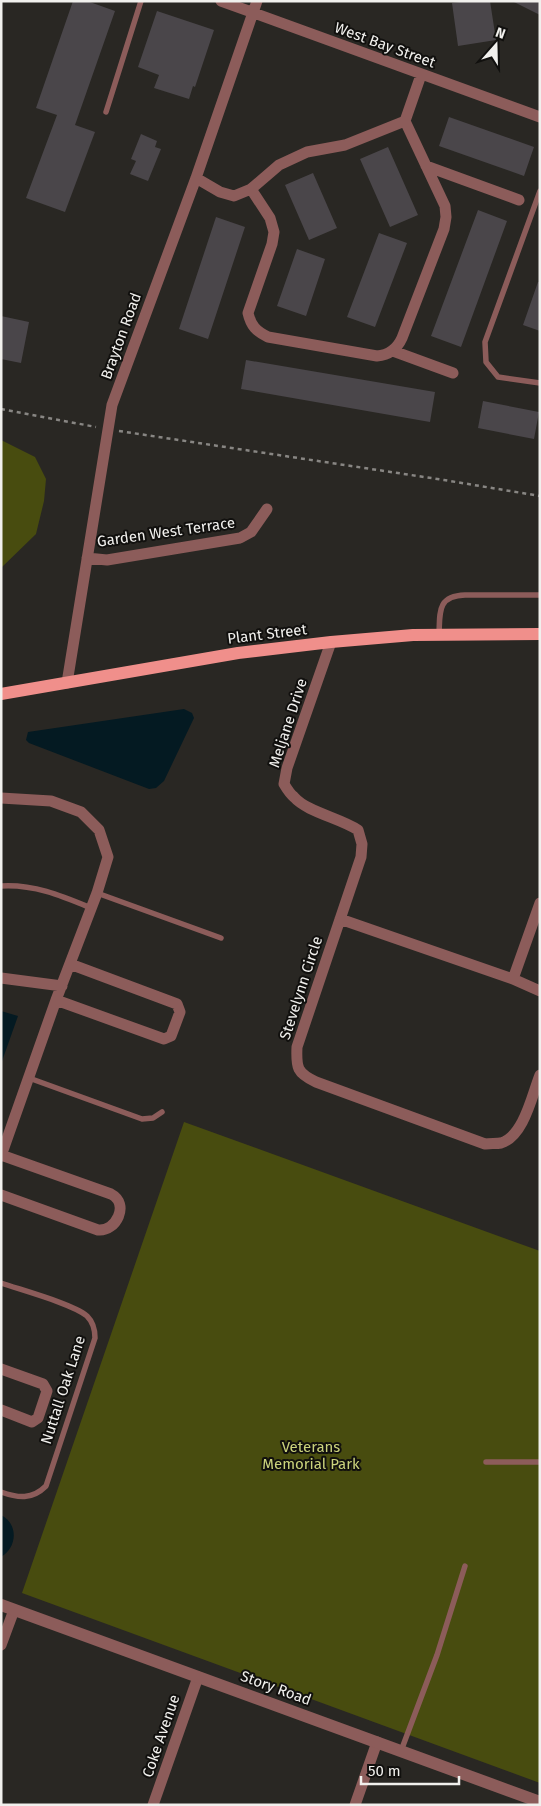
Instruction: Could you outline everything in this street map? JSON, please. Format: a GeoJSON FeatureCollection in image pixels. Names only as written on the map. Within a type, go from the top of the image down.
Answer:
{"type":"FeatureCollection","features":[{"type":"Feature","properties":{"kind":"main road","name":"Plant Street"},"geometry":{"type":"LineString","coordinates":[[1,694],[238,653],[331,642],[413,634],[540,634]]}},
{"type":"Feature","properties":{"kind":"street","name":"West Bay Street"},"geometry":{"type":"LineString","coordinates":[[221,1],[540,117]]}},
{"type":"Feature","properties":{"kind":"street","name":"Brayton Road"},"geometry":{"type":"LineString","coordinates":[[67,683],[108,429],[116,392],[196,178],[257,1]]}},
{"type":"Feature","properties":{"kind":"street"},"geometry":{"type":"LineString","coordinates":[[251,189],[270,218],[274,232],[272,244],[248,313],[250,324],[258,333],[268,338],[377,356],[393,351],[399,345],[402,338],[444,229],[446,217],[445,206],[405,122],[422,75]]}},
{"type":"Feature","properties":{"kind":"street"},"geometry":{"type":"LineString","coordinates":[[196,178],[220,192],[234,196],[251,189],[279,165],[307,152],[345,145],[405,122]]}},
{"type":"Feature","properties":{"kind":"street"},"geometry":{"type":"LineString","coordinates":[[426,166],[519,200]]}},
{"type":"Feature","properties":{"kind":"street"},"geometry":{"type":"LineString","coordinates":[[393,351],[453,373]]}},
{"type":"Feature","properties":{"kind":"street","name":"Garden West Terrace"},"geometry":{"type":"LineString","coordinates":[[87,558],[107,560],[240,538],[251,532],[267,509]]}},
{"type":"Feature","properties":{"kind":"street","name":"Meljane Drive"},"geometry":{"type":"LineString","coordinates":[[331,642],[287,768],[284,784],[295,799],[306,806],[347,823],[358,830],[362,844],[361,857],[340,919]]}},
{"type":"Feature","properties":{"kind":"street"},"geometry":{"type":"LineString","coordinates":[[1,798],[51,801],[81,812],[99,830],[108,857],[97,893],[56,1000],[1,1155],[111,1194],[120,1202],[120,1210],[111,1228],[105,1231],[1,1195]]}},
{"type":"Feature","properties":{"kind":"street"},"geometry":{"type":"LineString","coordinates":[[513,979],[540,903]]}},
{"type":"Feature","properties":{"kind":"street"},"geometry":{"type":"LineString","coordinates":[[340,919],[513,979],[540,991]]}},
{"type":"Feature","properties":{"kind":"street","name":"Stevelynn Circle"},"geometry":{"type":"LineString","coordinates":[[340,919],[297,1048],[296,1064],[302,1076],[485,1144],[501,1143],[514,1135],[523,1121],[540,1075]]}},
{"type":"Feature","properties":{"kind":"street"},"geometry":{"type":"LineString","coordinates":[[56,1000],[164,1039],[172,1036],[180,1012],[177,1004],[70,964]]}},
{"type":"Feature","properties":{"kind":"street"},"geometry":{"type":"LineString","coordinates":[[1,978],[62,986]]}},
{"type":"Feature","properties":{"kind":"street"},"geometry":{"type":"LineString","coordinates":[[1,1369],[43,1384],[48,1391],[38,1418],[32,1422],[1,1410]]}},
{"type":"Feature","properties":{"kind":"street","name":"Story Road"},"geometry":{"type":"LineString","coordinates":[[1,1605],[540,1802]]}},
{"type":"Feature","properties":{"kind":"street"},"geometry":{"type":"LineString","coordinates":[[1,1645],[14,1610]]}},
{"type":"Feature","properties":{"kind":"street","name":"Coke Avenue"},"geometry":{"type":"LineString","coordinates":[[153,1805],[198,1677]]}},
{"type":"Feature","properties":{"kind":"street"},"geometry":{"type":"LineString","coordinates":[[355,1805],[377,1742]]}},
{"type":"Feature","properties":{"kind":"lane"},"geometry":{"type":"LineString","coordinates":[[106,112],[141,1]]}},
{"type":"Feature","properties":{"kind":"lane"},"geometry":{"type":"LineString","coordinates":[[540,191],[485,342],[486,362],[498,377],[540,383]]}},
{"type":"Feature","properties":{"kind":"lane"},"geometry":{"type":"LineString","coordinates":[[439,634],[441,610],[448,597],[454,595],[540,595]]}},
{"type":"Feature","properties":{"kind":"lane"},"geometry":{"type":"LineString","coordinates":[[1,886],[20,885],[53,892],[91,908]]}},
{"type":"Feature","properties":{"kind":"lane"},"geometry":{"type":"LineString","coordinates":[[97,893],[221,938]]}},
{"type":"Feature","properties":{"kind":"lane"},"geometry":{"type":"LineString","coordinates":[[29,1078],[142,1119],[153,1118],[162,1112]]}},
{"type":"Feature","properties":{"kind":"lane","name":"Nuttall Oak Lane"},"geometry":{"type":"LineString","coordinates":[[1,1283],[76,1310],[88,1317],[94,1328],[95,1338],[46,1486],[39,1493],[28,1497],[15,1497],[1,1492]]}},
{"type":"Feature","properties":{"kind":"lane"},"geometry":{"type":"LineString","coordinates":[[486,1462],[540,1462]]}},
{"type":"Feature","properties":{"kind":"lane"},"geometry":{"type":"LineString","coordinates":[[401,1751],[437,1655],[465,1566]]}},
{"type":"Feature","properties":{"kind":"path"},"geometry":{"type":"LineString","coordinates":[[1,409],[108,429],[540,496]]}},
{"type":"Feature","properties":{"kind":"green space"},"geometry":{"type":"Polygon","coordinates":[[[1,440],[35,457],[46,479],[44,501],[36,534],[1,568],[1,440]]]}},
{"type":"Feature","properties":{"kind":"green space","name":"Veterans Memorial Park"},"geometry":{"type":"Polygon","coordinates":[[[184,1122],[540,1251],[540,1783],[22,1593],[184,1122]]]}},
{"type":"Feature","properties":{"kind":"water"},"geometry":{"type":"Polygon","coordinates":[[[184,709],[192,713],[194,718],[164,781],[156,788],[149,789],[29,743],[26,740],[28,732],[184,709]]]}},
{"type":"Feature","properties":{"kind":"water"},"geometry":{"type":"Polygon","coordinates":[[[1,1011],[18,1016],[1,1064],[1,1011]]]}},
{"type":"Feature","properties":{"kind":"water"},"geometry":{"type":"Polygon","coordinates":[[[1,1515],[11,1524],[14,1536],[10,1548],[1,1557],[1,1515]]]}},
{"type":"Feature","properties":{"kind":"building"},"geometry":{"type":"Polygon","coordinates":[[[73,1],[87,1],[115,11],[75,125],[95,132],[65,212],[26,198],[57,115],[36,108],[73,1]]]}},
{"type":"Feature","properties":{"kind":"building"},"geometry":{"type":"Polygon","coordinates":[[[490,1],[496,40],[458,46],[452,3],[490,1]]]}},
{"type":"Feature","properties":{"kind":"building"},"geometry":{"type":"Polygon","coordinates":[[[512,1],[540,1],[540,15],[512,1]]]}},
{"type":"Feature","properties":{"kind":"building"},"geometry":{"type":"Polygon","coordinates":[[[157,11],[214,30],[195,87],[193,86],[189,99],[154,88],[159,75],[138,67],[157,11]]]}},
{"type":"Feature","properties":{"kind":"building"},"geometry":{"type":"Polygon","coordinates":[[[449,117],[534,147],[524,176],[439,146],[449,117]]]}},
{"type":"Feature","properties":{"kind":"building"},"geometry":{"type":"Polygon","coordinates":[[[141,134],[157,141],[155,147],[161,149],[148,181],[130,174],[136,161],[131,159],[141,134]]]}},
{"type":"Feature","properties":{"kind":"building"},"geometry":{"type":"Polygon","coordinates":[[[388,147],[418,215],[390,227],[360,159],[388,147]]]}},
{"type":"Feature","properties":{"kind":"building"},"geometry":{"type":"Polygon","coordinates":[[[313,173],[337,228],[309,240],[285,185],[313,173]]]}},
{"type":"Feature","properties":{"kind":"building"},"geometry":{"type":"Polygon","coordinates":[[[478,210],[507,221],[461,347],[431,336],[478,210]]]}},
{"type":"Feature","properties":{"kind":"building"},"geometry":{"type":"Polygon","coordinates":[[[216,217],[245,227],[208,339],[179,329],[216,217]]]}},
{"type":"Feature","properties":{"kind":"building"},"geometry":{"type":"Polygon","coordinates":[[[379,233],[407,243],[375,327],[347,317],[379,233]]]}},
{"type":"Feature","properties":{"kind":"building"},"geometry":{"type":"Polygon","coordinates":[[[297,249],[325,259],[306,316],[277,306],[297,249]]]}},
{"type":"Feature","properties":{"kind":"building"},"geometry":{"type":"Polygon","coordinates":[[[538,282],[540,282],[540,331],[523,325],[538,282]]]}},
{"type":"Feature","properties":{"kind":"building"},"geometry":{"type":"Polygon","coordinates":[[[1,316],[29,322],[21,363],[1,359],[1,316]]]}},
{"type":"Feature","properties":{"kind":"building"},"geometry":{"type":"Polygon","coordinates":[[[246,360],[435,392],[430,422],[241,389],[246,360]]]}},
{"type":"Feature","properties":{"kind":"building"},"geometry":{"type":"Polygon","coordinates":[[[483,401],[539,412],[534,439],[478,428],[483,401]]]}}]}
